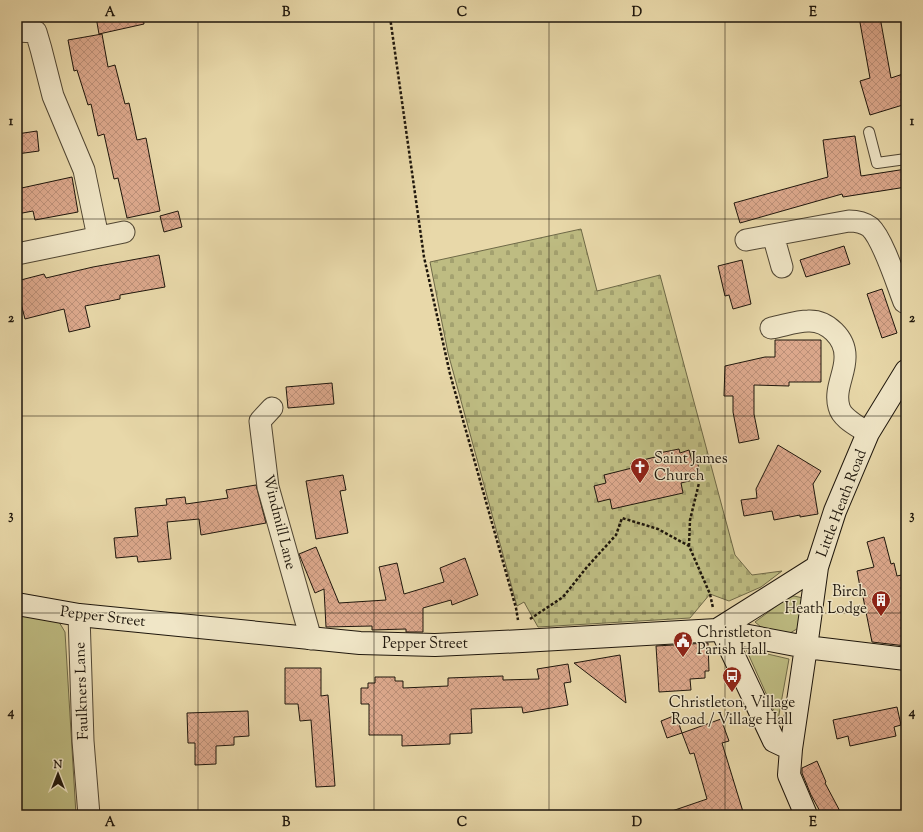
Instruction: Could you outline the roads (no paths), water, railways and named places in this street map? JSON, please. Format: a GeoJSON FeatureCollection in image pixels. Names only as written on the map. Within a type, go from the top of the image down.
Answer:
{"type":"FeatureCollection","features":[{"type":"Feature","properties":{"kind":"street"},"geometry":{"type":"LineString","coordinates":[[17,31],[36,32],[42,49],[53,96],[84,170],[98,238]]}},
{"type":"Feature","properties":{"kind":"street"},"geometry":{"type":"LineString","coordinates":[[746,240],[849,221],[861,222],[870,227],[877,238],[904,302],[906,303]]}},
{"type":"Feature","properties":{"kind":"street"},"geometry":{"type":"LineString","coordinates":[[17,254],[124,232]]}},
{"type":"Feature","properties":{"kind":"street"},"geometry":{"type":"LineString","coordinates":[[773,235],[782,267]]}},
{"type":"Feature","properties":{"kind":"street"},"geometry":{"type":"LineString","coordinates":[[771,328],[808,321],[824,323],[836,334],[842,342],[846,357],[838,391],[839,407],[847,419],[868,433]]}},
{"type":"Feature","properties":{"kind":"street","name":"Little Heath Road"},"geometry":{"type":"LineString","coordinates":[[806,815],[789,776],[791,749],[817,567],[835,511],[868,433],[906,371]]}},
{"type":"Feature","properties":{"kind":"street","name":"Windmill Lane"},"geometry":{"type":"LineString","coordinates":[[272,408],[260,421],[268,487],[311,639]]}},
{"type":"Feature","properties":{"kind":"street","name":"Pepper Street"},"geometry":{"type":"LineString","coordinates":[[720,631],[817,567]]}},
{"type":"Feature","properties":{"kind":"street","name":"Pepper Street"},"geometry":{"type":"LineString","coordinates":[[17,604],[79,615],[360,643],[435,645],[521,634],[720,631],[806,647],[906,659]]}},
{"type":"Feature","properties":{"kind":"street","name":"Faulkners Lane"},"geometry":{"type":"LineString","coordinates":[[79,615],[81,697],[89,815]]}},
{"type":"Feature","properties":{"kind":"street"},"geometry":{"type":"LineString","coordinates":[[720,631],[774,741],[791,749]]}},
{"type":"Feature","properties":{"kind":"lane"},"geometry":{"type":"LineString","coordinates":[[869,132],[877,163],[906,159]]}},
{"type":"Feature","properties":{"kind":"place","name":"Saint James Church"},"geometry":{"type":"Point","coordinates":[640,484]}},
{"type":"Feature","properties":{"kind":"place","name":"Birch Heath Lodge"},"geometry":{"type":"Point","coordinates":[881,617]}},
{"type":"Feature","properties":{"kind":"place","name":"Christleton Parish Hall"},"geometry":{"type":"Point","coordinates":[683,658]}},
{"type":"Feature","properties":{"kind":"place","name":"Christleton, Village Road / Village Hall"},"geometry":{"type":"Point","coordinates":[732,693]}}]}
